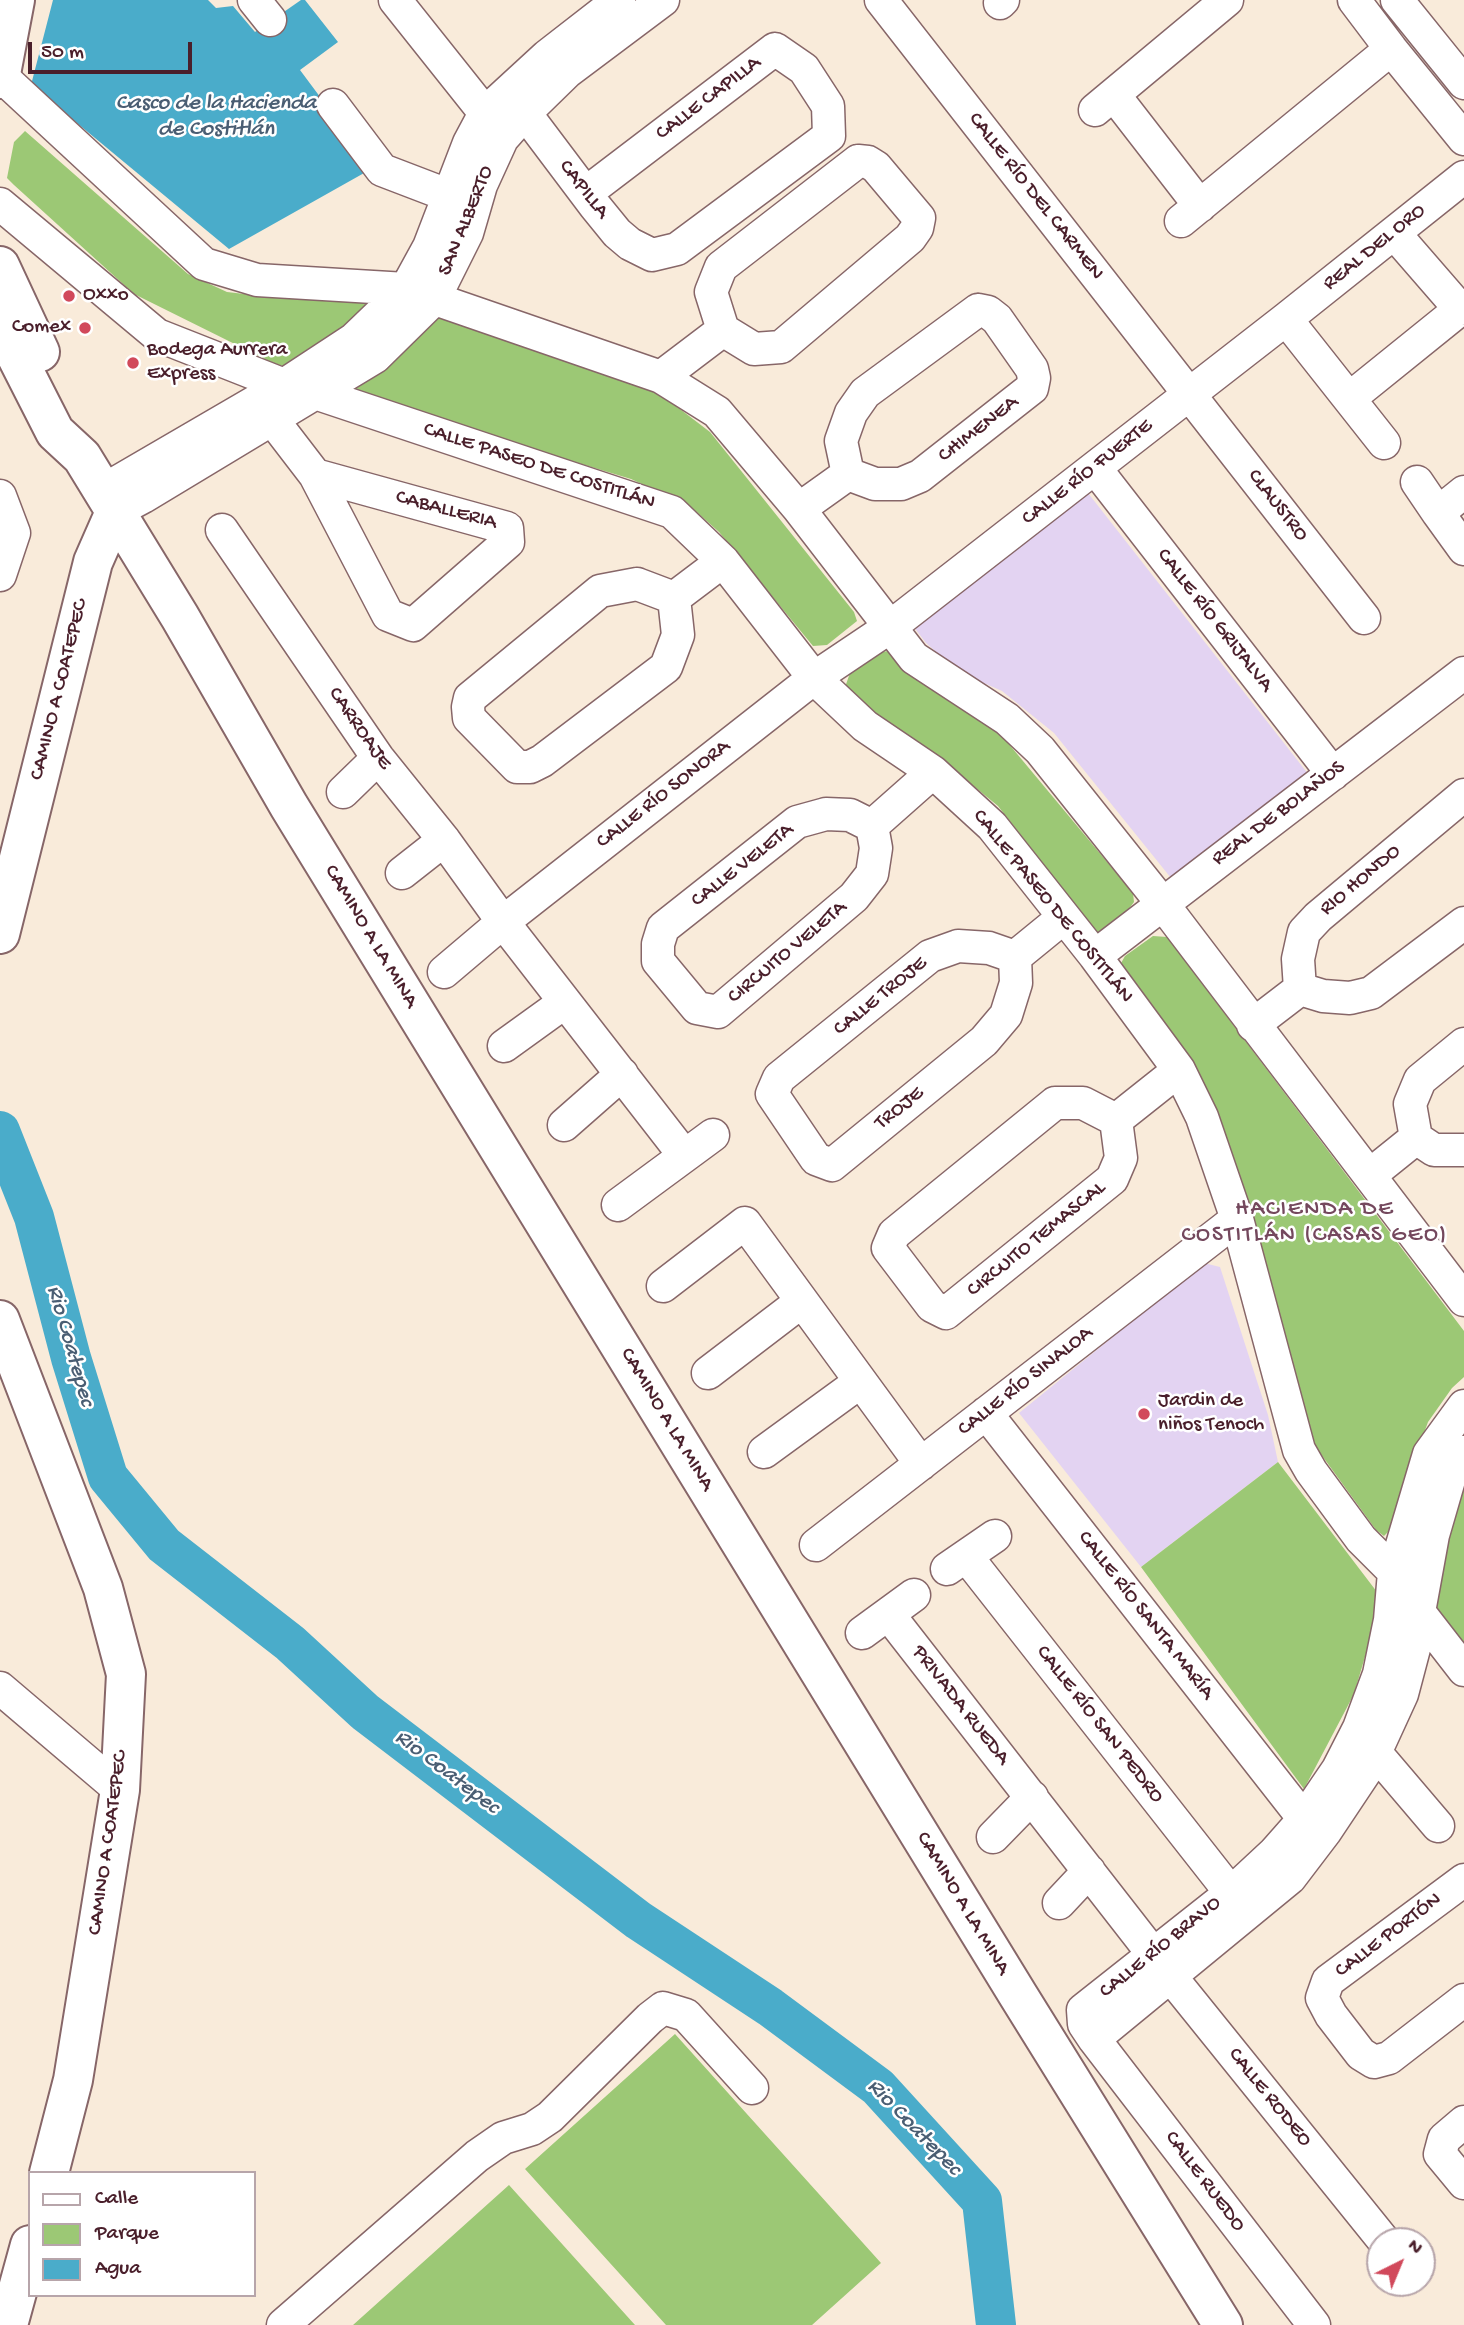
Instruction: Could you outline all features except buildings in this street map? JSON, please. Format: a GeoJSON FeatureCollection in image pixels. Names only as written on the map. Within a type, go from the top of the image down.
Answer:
{"type":"FeatureCollection","features":[{"type":"Feature","properties":{"kind":"main road"},"geometry":{"type":"LineString","coordinates":[[0,77],[15,0]]}},
{"type":"Feature","properties":{"kind":"main road"},"geometry":{"type":"LineString","coordinates":[[0,266],[75,428],[82,457]]}},
{"type":"Feature","properties":{"kind":"main road"},"geometry":{"type":"LineString","coordinates":[[0,324],[55,432],[82,457],[108,501]]}},
{"type":"Feature","properties":{"kind":"main road","name":"CAMINO A COATEPEC"},"geometry":{"type":"LineString","coordinates":[[0,934],[108,501]]}},
{"type":"Feature","properties":{"kind":"main road","name":"CAMINO A LA MINA"},"geometry":{"type":"LineString","coordinates":[[108,501],[180,617],[289,806],[1223,2325]]}},
{"type":"Feature","properties":{"kind":"main road","name":"CAMINO A COATEPEC"},"geometry":{"type":"LineString","coordinates":[[0,1320],[103,1588],[126,1674],[120,1790],[73,2080],[50,2171]]}},
{"type":"Feature","properties":{"kind":"main road"},"geometry":{"type":"LineString","coordinates":[[8,2325],[28,2252]]}},
{"type":"Feature","properties":{"kind":"street"},"geometry":{"type":"LineString","coordinates":[[395,0],[485,113]]}},
{"type":"Feature","properties":{"kind":"street","name":"SAN ALBERTO"},"geometry":{"type":"LineString","coordinates":[[108,501],[420,294],[429,247],[469,143],[485,113],[547,56],[620,0]]}},
{"type":"Feature","properties":{"kind":"street","name":"SAN ALBERTO"},"geometry":{"type":"LineString","coordinates":[[108,501],[272,419],[375,357],[467,233],[481,185],[502,139],[567,72],[663,0]]}},
{"type":"Feature","properties":{"kind":"street","name":"CALLE RÍO DEL CARMEN"},"geometry":{"type":"LineString","coordinates":[[881,0],[1190,394]]}},
{"type":"Feature","properties":{"kind":"street"},"geometry":{"type":"LineString","coordinates":[[1227,0],[1104,103],[1190,214],[1391,49]]}},
{"type":"Feature","properties":{"kind":"street"},"geometry":{"type":"LineString","coordinates":[[1354,0],[1464,139]]}},
{"type":"Feature","properties":{"kind":"street"},"geometry":{"type":"LineString","coordinates":[[1396,0],[1464,83]]}},
{"type":"Feature","properties":{"kind":"street","name":"CALLE CAPILLA"},"geometry":{"type":"LineString","coordinates":[[586,194],[775,49],[804,69],[828,106],[829,136],[677,248],[652,255]]}},
{"type":"Feature","properties":{"kind":"street"},"geometry":{"type":"LineString","coordinates":[[0,77],[204,264],[257,280],[420,294],[661,377],[717,412],[799,509],[914,658],[1007,719],[1040,750],[1162,903],[1464,1300]]}},
{"type":"Feature","properties":{"kind":"street"},"geometry":{"type":"LineString","coordinates":[[333,104],[382,170],[450,196]]}},
{"type":"Feature","properties":{"kind":"street","name":"CAPILLA"},"geometry":{"type":"LineString","coordinates":[[525,113],[586,194],[630,244],[652,255]]}},
{"type":"Feature","properties":{"kind":"street"},"geometry":{"type":"LineString","coordinates":[[858,161],[868,162],[876,167],[919,218],[917,228],[910,238],[781,347],[754,349],[723,330],[712,292],[721,267],[858,161]]}},
{"type":"Feature","properties":{"kind":"street","name":"REAL DEL ORO"},"geometry":{"type":"LineString","coordinates":[[1286,319],[1464,177]]}},
{"type":"Feature","properties":{"kind":"street","name":"CALLE PASEO DE COSTITLÁN"},"geometry":{"type":"LineString","coordinates":[[0,204],[157,335],[284,385],[672,512],[723,561],[814,678],[864,726],[933,772],[992,826],[1096,956],[1179,1070],[1202,1117],[1237,1219],[1298,1450],[1361,1539],[1394,1572],[1419,1612],[1464,1670]]}},
{"type":"Feature","properties":{"kind":"street"},"geometry":{"type":"LineString","coordinates":[[1350,398],[1462,307],[1394,233]]}},
{"type":"Feature","properties":{"kind":"street","name":"CHIMENEA"},"geometry":{"type":"LineString","coordinates":[[978,310],[988,312],[997,319],[1032,369],[1032,388],[920,476],[901,484],[876,484],[848,474],[841,441],[851,413],[865,393],[978,310]]}},
{"type":"Feature","properties":{"kind":"street"},"geometry":{"type":"LineString","coordinates":[[1286,319],[1384,443]]}},
{"type":"Feature","properties":{"kind":"street","name":"CALLE RÍO FUERTE"},"geometry":{"type":"LineString","coordinates":[[890,627],[1286,319]]}},
{"type":"Feature","properties":{"kind":"street"},"geometry":{"type":"LineString","coordinates":[[661,377],[723,330]]}},
{"type":"Feature","properties":{"kind":"street","name":"CLAUSTRO"},"geometry":{"type":"LineString","coordinates":[[1190,394],[1364,618]]}},
{"type":"Feature","properties":{"kind":"street","name":"CABALLERIA"},"geometry":{"type":"LineString","coordinates":[[272,419],[315,475],[388,615],[413,625],[508,542],[507,528],[315,475]]}},
{"type":"Feature","properties":{"kind":"street","name":"CALLE RÍO GRIJALVA"},"geometry":{"type":"LineString","coordinates":[[1095,468],[1332,774]]}},
{"type":"Feature","properties":{"kind":"street"},"geometry":{"type":"LineString","coordinates":[[799,509],[848,474]]}},
{"type":"Feature","properties":{"kind":"street"},"geometry":{"type":"LineString","coordinates":[[1417,482],[1464,549]]}},
{"type":"Feature","properties":{"kind":"street"},"geometry":{"type":"LineString","coordinates":[[1438,513],[1464,492]]}},
{"type":"Feature","properties":{"kind":"street"},"geometry":{"type":"LineString","coordinates":[[0,496],[14,533],[0,575]]}},
{"type":"Feature","properties":{"kind":"street","name":"CARROAJE"},"geometry":{"type":"LineString","coordinates":[[222,530],[378,758],[444,840],[503,922],[684,1155]]}},
{"type":"Feature","properties":{"kind":"street"},"geometry":{"type":"LineString","coordinates":[[674,598],[723,561]]}},
{"type":"Feature","properties":{"kind":"street"},"geometry":{"type":"LineString","coordinates":[[637,584],[674,598],[678,635],[666,667],[542,761],[530,767],[517,766],[469,718],[470,698],[600,591],[637,584]]}},
{"type":"Feature","properties":{"kind":"street","name":"CALLE RÍO SONORA"},"geometry":{"type":"LineString","coordinates":[[444,972],[503,922],[814,678],[890,627]]}},
{"type":"Feature","properties":{"kind":"street","name":"REAL DE BOLAÑOS"},"geometry":{"type":"LineString","coordinates":[[1096,956],[1464,673]]}},
{"type":"Feature","properties":{"kind":"street"},"geometry":{"type":"LineString","coordinates":[[343,792],[378,758]]}},
{"type":"Feature","properties":{"kind":"street"},"geometry":{"type":"LineString","coordinates":[[872,826],[933,772]]}},
{"type":"Feature","properties":{"kind":"street","name":"RIO HONDO"},"geometry":{"type":"LineString","coordinates":[[1300,989],[1298,959],[1304,932],[1318,917],[1464,794]]}},
{"type":"Feature","properties":{"kind":"street","name":"CALLE VELETA"},"geometry":{"type":"LineString","coordinates":[[663,928],[797,822],[826,814],[850,815],[872,826]]}},
{"type":"Feature","properties":{"kind":"street","name":"CIRCUITO VELETA"},"geometry":{"type":"LineString","coordinates":[[663,928],[658,944],[658,961],[697,1008],[718,1012],[854,897],[872,874],[876,848],[872,826]]}},
{"type":"Feature","properties":{"kind":"street"},"geometry":{"type":"LineString","coordinates":[[402,873],[444,840]]}},
{"type":"Feature","properties":{"kind":"street"},"geometry":{"type":"LineString","coordinates":[[1014,957],[1064,917]]}},
{"type":"Feature","properties":{"kind":"street"},"geometry":{"type":"LineString","coordinates":[[1253,1025],[1300,989],[1324,996],[1350,999],[1371,993],[1464,923]]}},
{"type":"Feature","properties":{"kind":"street","name":"CALLE TROJE"},"geometry":{"type":"LineString","coordinates":[[779,1078],[930,956],[958,946],[989,948],[1014,957]]}},
{"type":"Feature","properties":{"kind":"street","name":"TROJE"},"geometry":{"type":"LineString","coordinates":[[779,1078],[772,1094],[816,1159],[831,1165],[984,1041],[1006,1015],[1016,983],[1014,957]]}},
{"type":"Feature","properties":{"kind":"street"},"geometry":{"type":"LineString","coordinates":[[504,1046],[565,1002]]}},
{"type":"Feature","properties":{"kind":"street"},"geometry":{"type":"LineString","coordinates":[[1464,1044],[1420,1080],[1410,1104],[1416,1138],[1434,1150],[1464,1150]]}},
{"type":"Feature","properties":{"kind":"street"},"geometry":{"type":"LineString","coordinates":[[1116,1120],[1179,1070]]}},
{"type":"Feature","properties":{"kind":"street"},"geometry":{"type":"LineString","coordinates":[[564,1125],[622,1074]]}},
{"type":"Feature","properties":{"kind":"street","name":"CIRCUITO TEMASCAL"},"geometry":{"type":"LineString","coordinates":[[1055,1103],[1083,1103],[1116,1120],[1121,1158],[1112,1180],[946,1313],[932,1306],[888,1248],[894,1234],[1055,1103]]}},
{"type":"Feature","properties":{"kind":"street"},"geometry":{"type":"LineString","coordinates":[[618,1205],[713,1135]]}},
{"type":"Feature","properties":{"kind":"street"},"geometry":{"type":"LineString","coordinates":[[1370,1175],[1416,1138]]}},
{"type":"Feature","properties":{"kind":"street","name":"CALLE RÍO SINALOA"},"geometry":{"type":"LineString","coordinates":[[816,1545],[1237,1219]]}},
{"type":"Feature","properties":{"kind":"street"},"geometry":{"type":"LineString","coordinates":[[663,1286],[745,1223],[921,1464]]}},
{"type":"Feature","properties":{"kind":"street"},"geometry":{"type":"LineString","coordinates":[[708,1373],[801,1302]]}},
{"type":"Feature","properties":{"kind":"street"},"geometry":{"type":"LineString","coordinates":[[764,1452],[860,1381]]}},
{"type":"Feature","properties":{"kind":"street","name":"CALLE RÍO BRAVO"},"geometry":{"type":"LineString","coordinates":[[1163,1966],[1231,1893],[1274,1853],[1304,1819],[1338,1769],[1359,1728],[1379,1674],[1390,1620],[1394,1572],[1429,1454],[1464,1406]]}},
{"type":"Feature","properties":{"kind":"street","name":"CALLE RÍO SANTA MARÍA"},"geometry":{"type":"LineString","coordinates":[[986,1413],[1304,1819]]}},
{"type":"Feature","properties":{"kind":"street","name":"CALLE RÍO BRAVO"},"geometry":{"type":"LineString","coordinates":[[1094,2039],[1084,2024],[1083,2010],[1163,1966],[1290,1878],[1369,1766],[1402,1694],[1413,1658],[1433,1535],[1453,1466],[1464,1452]]}},
{"type":"Feature","properties":{"kind":"street","name":"CALLE RÍO SAN PEDRO"},"geometry":{"type":"LineString","coordinates":[[995,1536],[957,1563],[1231,1893]]}},
{"type":"Feature","properties":{"kind":"street"},"geometry":{"type":"LineString","coordinates":[[862,1633],[914,1595]]}},
{"type":"Feature","properties":{"kind":"street","name":"PRIVADA RUEDA"},"geometry":{"type":"LineString","coordinates":[[888,1615],[1163,1966]]}},
{"type":"Feature","properties":{"kind":"street"},"geometry":{"type":"LineString","coordinates":[[0,1688],[120,1790]]}},
{"type":"Feature","properties":{"kind":"street"},"geometry":{"type":"LineString","coordinates":[[1375,1752],[1438,1826]]}},
{"type":"Feature","properties":{"kind":"street"},"geometry":{"type":"LineString","coordinates":[[993,1837],[1032,1797]]}},
{"type":"Feature","properties":{"kind":"street"},"geometry":{"type":"LineString","coordinates":[[1059,1903],[1088,1871]]}},
{"type":"Feature","properties":{"kind":"street","name":"CALLE PORTÓN"},"geometry":{"type":"LineString","coordinates":[[1464,1880],[1328,1981],[1322,1998],[1331,2015],[1361,2054],[1374,2062],[1389,2058],[1464,2000]]}},
{"type":"Feature","properties":{"kind":"street","name":"CALLE RODEO"},"geometry":{"type":"LineString","coordinates":[[1163,1966],[1373,2227]]}},
{"type":"Feature","properties":{"kind":"street"},"geometry":{"type":"LineString","coordinates":[[283,2325],[477,2156],[503,2138],[532,2129],[550,2117],[663,2008],[686,2015],[752,2088]]}},
{"type":"Feature","properties":{"kind":"street","name":"CALLE RUEDO"},"geometry":{"type":"LineString","coordinates":[[1094,2039],[1314,2325]]}},
{"type":"Feature","properties":{"kind":"street"},"geometry":{"type":"LineString","coordinates":[[1454,2131],[1440,2154],[1464,2183]]}},
{"type":"Feature","properties":{"kind":"shaded area"},"geometry":{"type":"Polygon","coordinates":[[[1088,493],[1309,775],[1171,878],[1054,733],[1002,691],[959,672],[926,643],[913,626],[1088,493]]]}},
{"type":"Feature","properties":{"kind":"shaded area","name":"Jardin de niños Tenoch"},"geometry":{"type":"Polygon","coordinates":[[[1204,1263],[1220,1267],[1268,1415],[1278,1462],[1141,1567],[1019,1413],[1204,1263]]]}},
{"type":"Feature","properties":{"kind":"green space"},"geometry":{"type":"Polygon","coordinates":[[[25,131],[188,274],[227,292],[378,305],[286,367],[271,362],[134,294],[14,185],[7,178],[14,142],[25,131]]]}},
{"type":"Feature","properties":{"kind":"green space"},"geometry":{"type":"Polygon","coordinates":[[[437,314],[659,393],[710,432],[854,612],[857,621],[827,645],[813,646],[719,532],[691,507],[631,479],[353,391],[398,357],[437,314]]]}},
{"type":"Feature","properties":{"kind":"green space"},"geometry":{"type":"Polygon","coordinates":[[[888,651],[915,676],[1003,737],[1133,893],[1134,902],[1119,922],[1098,934],[998,806],[954,770],[889,727],[844,690],[850,673],[870,654],[888,651]]]}},
{"type":"Feature","properties":{"kind":"green space"},"geometry":{"type":"Polygon","coordinates":[[[1153,936],[1167,937],[1464,1331],[1464,1377],[1452,1388],[1428,1422],[1388,1532],[1384,1536],[1376,1530],[1315,1446],[1261,1274],[1120,965],[1125,956],[1153,936]]]}},
{"type":"Feature","properties":{"kind":"green space"},"geometry":{"type":"Polygon","coordinates":[[[1278,1462],[1377,1592],[1372,1633],[1354,1694],[1304,1789],[1141,1567],[1278,1462]]]}},
{"type":"Feature","properties":{"kind":"green space"},"geometry":{"type":"Polygon","coordinates":[[[1464,1477],[1464,1646],[1435,1609],[1449,1525],[1464,1477]]]}},
{"type":"Feature","properties":{"kind":"green space"},"geometry":{"type":"Polygon","coordinates":[[[675,2034],[881,2263],[812,2325],[666,2325],[525,2169],[675,2034]]]}},
{"type":"Feature","properties":{"kind":"green space"},"geometry":{"type":"Polygon","coordinates":[[[509,2185],[635,2325],[353,2325],[509,2185]]]}},
{"type":"Feature","properties":{"kind":"water","name":"Casco de la Hacienda de Costitlán"},"geometry":{"type":"Polygon","coordinates":[[[53,0],[208,0],[216,8],[233,6],[255,32],[301,0],[305,0],[338,42],[300,70],[373,168],[229,249],[31,85],[53,0]]]}},
{"type":"Feature","properties":{"kind":"waterway","name":"Rio Coatepec"},"geometry":{"type":"LineString","coordinates":[[0,1131],[34,1217],[71,1358],[108,1477],[164,1545],[290,1643],[365,1712],[638,1920],[770,2007],[878,2087],[982,2201],[996,2325]]}},
{"type":"Feature","properties":{"kind":"place","name":"Oxxo"},"geometry":{"type":"Point","coordinates":[69,296]}},
{"type":"Feature","properties":{"kind":"place","name":"Comex"},"geometry":{"type":"Point","coordinates":[85,328]}},
{"type":"Feature","properties":{"kind":"place","name":"Bodega Aurrera Express"},"geometry":{"type":"Point","coordinates":[133,363]}},
{"type":"Feature","properties":{"kind":"place","name":"Jardin de niños Tenoch"},"geometry":{"type":"Point","coordinates":[1144,1414]}},
{"type":"Feature","properties":{"kind":"district","name":"HACIENDA DE COSTITLÁN (CASAS GEO)"},"geometry":{"type":"Point","coordinates":[1315,1223]}}]}
